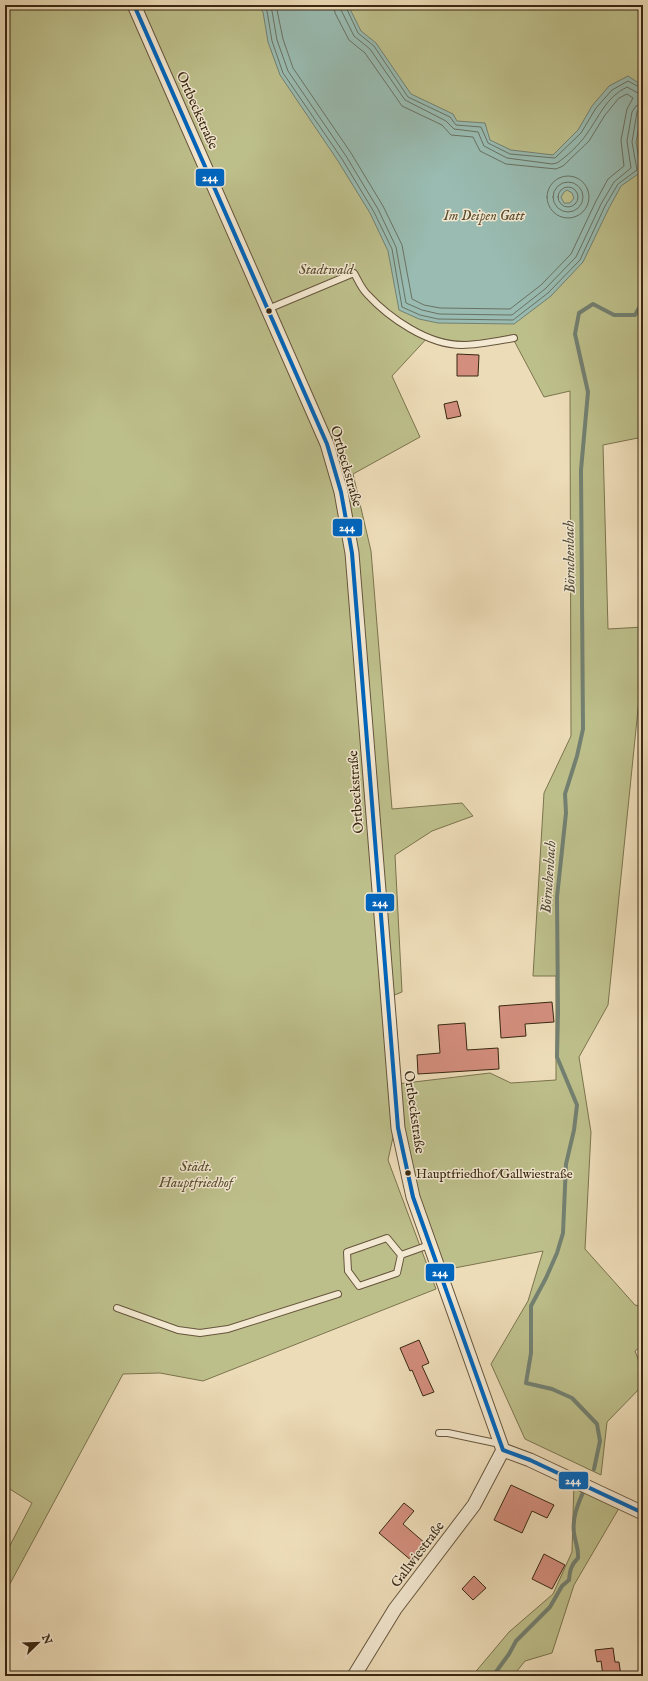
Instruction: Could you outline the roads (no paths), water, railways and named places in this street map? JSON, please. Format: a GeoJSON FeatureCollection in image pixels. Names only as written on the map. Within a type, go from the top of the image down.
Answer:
{"type":"FeatureCollection","features":[{"type":"Feature","properties":{"kind":"street","name":"Ortbeckstraße"},"geometry":{"type":"LineString","coordinates":[[134,5],[327,444],[341,492],[352,553],[398,1128],[413,1197],[503,1447]]}},
{"type":"Feature","properties":{"kind":"street"},"geometry":{"type":"LineString","coordinates":[[503,1447],[643,1513]]}},
{"type":"Feature","properties":{"kind":"street","name":"Gallwiestraße"},"geometry":{"type":"LineString","coordinates":[[354,1676],[395,1609],[474,1505],[503,1447]]}},
{"type":"Feature","properties":{"kind":"lane"},"geometry":{"type":"LineString","coordinates":[[268,309],[354,274],[366,293],[388,314],[412,330],[438,341],[461,346],[485,344],[514,338]]}},
{"type":"Feature","properties":{"kind":"lane"},"geometry":{"type":"LineString","coordinates":[[387,1238],[401,1255],[397,1273],[359,1286],[348,1271],[347,1252],[387,1238]]}},
{"type":"Feature","properties":{"kind":"lane"},"geometry":{"type":"LineString","coordinates":[[401,1255],[429,1244]]}},
{"type":"Feature","properties":{"kind":"lane"},"geometry":{"type":"LineString","coordinates":[[117,1308],[178,1330],[200,1333],[228,1328],[338,1294]]}},
{"type":"Feature","properties":{"kind":"lane"},"geometry":{"type":"LineString","coordinates":[[439,1433],[448,1433],[503,1447]]}},
{"type":"Feature","properties":{"kind":"water","name":"Im Deipen Gatt"},"geometry":{"type":"Polygon","coordinates":[[[257,5],[348,5],[361,31],[376,43],[411,94],[453,114],[457,121],[485,123],[490,140],[511,150],[553,155],[578,130],[592,106],[609,86],[628,76],[643,86],[643,108],[636,142],[641,172],[621,186],[583,262],[551,296],[514,324],[438,323],[419,319],[399,310],[388,251],[370,213],[338,161],[280,75],[268,42],[263,12],[257,5]],[[567,190],[564,192],[561,197],[564,203],[570,203],[574,198],[572,193],[567,190]]]}},
{"type":"Feature","properties":{"kind":"waterway","name":"Börnchenbach"},"geometry":{"type":"LineString","coordinates":[[594,1469],[600,1441],[597,1424],[572,1398],[552,1389],[526,1383],[531,1353],[531,1306],[557,1253],[563,1233],[566,1164],[574,1130],[577,1105],[557,1057],[557,897],[566,813],[565,794],[577,756],[583,729],[581,470],[588,392],[575,334],[579,313],[593,304],[614,315],[635,315],[643,301]]}},
{"type":"Feature","properties":{"kind":"waterway"},"geometry":{"type":"LineString","coordinates":[[493,1676],[509,1654],[516,1641],[550,1607],[562,1586],[569,1580],[571,1568],[578,1558],[574,1533],[574,1522],[584,1490]]}},
{"type":"Feature","properties":{"kind":"place","name":"Hauptfriedhof/Gallwiestraße"},"geometry":{"type":"Point","coordinates":[408,1173]}},
{"type":"Feature","properties":{"kind":"park label","name":"Stadtwald"},"geometry":{"type":"Point","coordinates":[326,269]}},
{"type":"Feature","properties":{"kind":"park label","name":"Städt. Hauptfriedhof"},"geometry":{"type":"Point","coordinates":[196,1174]}}]}
